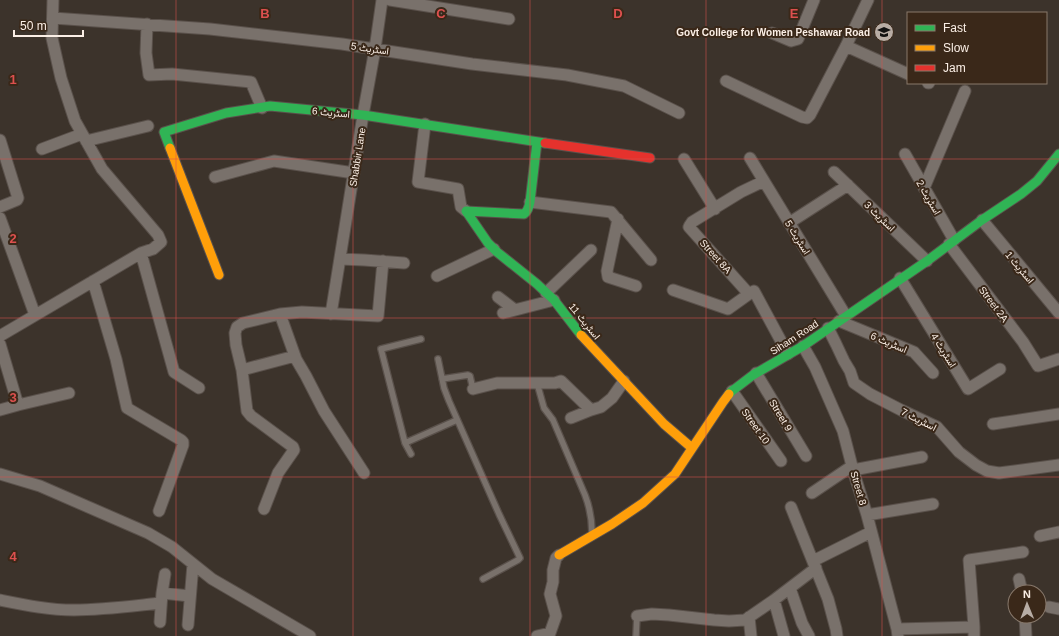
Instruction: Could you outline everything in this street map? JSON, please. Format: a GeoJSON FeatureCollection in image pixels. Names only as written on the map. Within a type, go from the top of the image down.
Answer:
{"type":"FeatureCollection","features":[{"type":"Feature","properties":{"kind":"street"},"geometry":{"type":"LineString","coordinates":[[0,336],[141,253],[153,249],[161,242],[158,235],[102,169],[76,121],[61,78],[52,38],[54,0]]}},
{"type":"Feature","properties":{"kind":"street","name":"Shabbir Lane"},"geometry":{"type":"LineString","coordinates":[[331,314],[382,0]]}},
{"type":"Feature","properties":{"kind":"street"},"geometry":{"type":"LineString","coordinates":[[390,0],[509,19]]}},
{"type":"Feature","properties":{"kind":"street"},"geometry":{"type":"LineString","coordinates":[[772,34],[791,41],[798,39],[814,0]]}},
{"type":"Feature","properties":{"kind":"street"},"geometry":{"type":"LineString","coordinates":[[726,81],[807,118],[810,115],[846,46],[868,0]]}},
{"type":"Feature","properties":{"kind":"street","name":"اسٹریٹ 5"},"geometry":{"type":"LineString","coordinates":[[53,18],[210,29],[375,49],[472,64],[567,75],[624,86],[679,113]]}},
{"type":"Feature","properties":{"kind":"street"},"geometry":{"type":"LineString","coordinates":[[148,24],[146,53],[149,75],[172,74],[251,82],[262,108]]}},
{"type":"Feature","properties":{"kind":"street"},"geometry":{"type":"LineString","coordinates":[[846,46],[907,74]]}},
{"type":"Feature","properties":{"kind":"street"},"geometry":{"type":"LineString","coordinates":[[924,188],[965,91]]}},
{"type":"Feature","properties":{"kind":"street","name":"اسٹریٹ 6"},"geometry":{"type":"LineString","coordinates":[[219,275],[164,132],[226,113],[270,106],[363,115],[650,158]]}},
{"type":"Feature","properties":{"kind":"street"},"geometry":{"type":"LineString","coordinates":[[425,124],[418,182],[458,189],[462,207],[468,211],[524,214],[528,210],[530,202],[537,142]]}},
{"type":"Feature","properties":{"kind":"street"},"geometry":{"type":"LineString","coordinates":[[42,149],[84,137],[148,126]]}},
{"type":"Feature","properties":{"kind":"street"},"geometry":{"type":"LineString","coordinates":[[0,140],[18,198],[17,200],[0,207]]}},
{"type":"Feature","properties":{"kind":"street","name":"اسٹریٹ 2"},"geometry":{"type":"LineString","coordinates":[[905,154],[952,242]]}},
{"type":"Feature","properties":{"kind":"street","name":"Siham Road"},"geometry":{"type":"LineString","coordinates":[[559,555],[643,503],[675,474],[732,391],[756,374],[803,346],[1021,194],[1037,182],[1059,154]]}},
{"type":"Feature","properties":{"kind":"street","name":"اسٹریٹ 5"},"geometry":{"type":"LineString","coordinates":[[750,158],[843,318]]}},
{"type":"Feature","properties":{"kind":"street"},"geometry":{"type":"LineString","coordinates":[[684,159],[715,209]]}},
{"type":"Feature","properties":{"kind":"street"},"geometry":{"type":"LineString","coordinates":[[215,177],[274,161],[354,173]]}},
{"type":"Feature","properties":{"kind":"street","name":"اسٹریٹ 3"},"geometry":{"type":"LineString","coordinates":[[834,172],[927,260]]}},
{"type":"Feature","properties":{"kind":"street","name":"Street 8A"},"geometry":{"type":"LineString","coordinates":[[764,181],[742,192],[692,222],[689,227],[749,294],[754,291],[788,354]]}},
{"type":"Feature","properties":{"kind":"street"},"geometry":{"type":"LineString","coordinates":[[789,223],[848,185]]}},
{"type":"Feature","properties":{"kind":"street"},"geometry":{"type":"LineString","coordinates":[[530,202],[611,212],[651,260]]}},
{"type":"Feature","properties":{"kind":"street","name":"اسٹریٹ 11"},"geometry":{"type":"LineString","coordinates":[[468,211],[488,243],[550,297],[564,312],[582,337],[624,382],[664,424],[692,448]]}},
{"type":"Feature","properties":{"kind":"street"},"geometry":{"type":"LineString","coordinates":[[0,218],[35,315]]}},
{"type":"Feature","properties":{"kind":"street"},"geometry":{"type":"LineString","coordinates":[[618,219],[607,271],[608,277],[636,286]]}},
{"type":"Feature","properties":{"kind":"street","name":"اسٹریٹ 1"},"geometry":{"type":"LineString","coordinates":[[982,220],[1059,313]]}},
{"type":"Feature","properties":{"kind":"street","name":"Street 2A"},"geometry":{"type":"LineString","coordinates":[[952,242],[1023,342],[1038,366],[1059,359]]}},
{"type":"Feature","properties":{"kind":"street"},"geometry":{"type":"LineString","coordinates":[[437,276],[494,249]]}},
{"type":"Feature","properties":{"kind":"street"},"geometry":{"type":"LineString","coordinates":[[503,313],[550,297],[591,250]]}},
{"type":"Feature","properties":{"kind":"street"},"geometry":{"type":"LineString","coordinates":[[141,253],[174,372],[199,388]]}},
{"type":"Feature","properties":{"kind":"street"},"geometry":{"type":"LineString","coordinates":[[340,259],[404,263]]}},
{"type":"Feature","properties":{"kind":"street"},"geometry":{"type":"LineString","coordinates":[[264,509],[278,473],[294,450],[293,447],[251,416],[247,411],[242,370],[235,339],[236,327],[242,323],[280,314],[302,312],[378,316],[383,261]]}},
{"type":"Feature","properties":{"kind":"street","name":"اسٹریٹ 4"},"geometry":{"type":"LineString","coordinates":[[900,278],[968,389],[1000,369]]}},
{"type":"Feature","properties":{"kind":"street"},"geometry":{"type":"LineString","coordinates":[[93,281],[116,359],[127,408],[183,442],[160,511]]}},
{"type":"Feature","properties":{"kind":"street"},"geometry":{"type":"LineString","coordinates":[[673,290],[728,309],[749,294]]}},
{"type":"Feature","properties":{"kind":"street"},"geometry":{"type":"LineString","coordinates":[[498,297],[515,310]]}},
{"type":"Feature","properties":{"kind":"street"},"geometry":{"type":"LineString","coordinates":[[280,314],[295,356],[324,411],[364,473]]}},
{"type":"Feature","properties":{"kind":"street","name":"اسٹریٹ 6"},"geometry":{"type":"LineString","coordinates":[[843,318],[914,352],[933,373]]}},
{"type":"Feature","properties":{"kind":"street","name":"اسٹریٹ 7"},"geometry":{"type":"LineString","coordinates":[[828,328],[844,362],[850,371],[854,383],[876,397],[937,427],[959,452],[976,465],[987,471],[999,473],[1059,465]]}},
{"type":"Feature","properties":{"kind":"street"},"geometry":{"type":"LineString","coordinates":[[0,344],[5,379],[18,405]]}},
{"type":"Feature","properties":{"kind":"street","name":"Street 8"},"geometry":{"type":"LineString","coordinates":[[803,346],[815,367],[843,431],[867,515],[897,633]]}},
{"type":"Feature","properties":{"kind":"street"},"geometry":{"type":"LineString","coordinates":[[242,370],[295,356]]}},
{"type":"Feature","properties":{"kind":"street","name":"Street 9"},"geometry":{"type":"LineString","coordinates":[[756,374],[806,456]]}},
{"type":"Feature","properties":{"kind":"street"},"geometry":{"type":"LineString","coordinates":[[473,389],[497,383],[555,383],[561,381],[591,410]]}},
{"type":"Feature","properties":{"kind":"street"},"geometry":{"type":"LineString","coordinates":[[571,418],[606,404],[624,382]]}},
{"type":"Feature","properties":{"kind":"street","name":"Street 10"},"geometry":{"type":"LineString","coordinates":[[732,391],[781,461]]}},
{"type":"Feature","properties":{"kind":"street"},"geometry":{"type":"LineString","coordinates":[[0,410],[69,392]]}},
{"type":"Feature","properties":{"kind":"street"},"geometry":{"type":"LineString","coordinates":[[993,424],[1059,414]]}},
{"type":"Feature","properties":{"kind":"street"},"geometry":{"type":"LineString","coordinates":[[812,493],[853,468],[922,457]]}},
{"type":"Feature","properties":{"kind":"street"},"geometry":{"type":"LineString","coordinates":[[0,474],[40,486],[148,533],[172,547],[212,579],[294,632],[310,636]]}},
{"type":"Feature","properties":{"kind":"street"},"geometry":{"type":"LineString","coordinates":[[867,515],[933,504]]}},
{"type":"Feature","properties":{"kind":"street"},"geometry":{"type":"LineString","coordinates":[[791,507],[828,599],[837,636]]}},
{"type":"Feature","properties":{"kind":"street"},"geometry":{"type":"LineString","coordinates":[[637,616],[652,614],[729,621],[745,620],[790,588],[814,565],[871,532]]}},
{"type":"Feature","properties":{"kind":"street"},"geometry":{"type":"LineString","coordinates":[[1040,536],[1059,532]]}},
{"type":"Feature","properties":{"kind":"street"},"geometry":{"type":"LineString","coordinates":[[897,633],[974,632],[969,560],[1023,552]]}},
{"type":"Feature","properties":{"kind":"street"},"geometry":{"type":"LineString","coordinates":[[537,636],[550,633],[554,634],[556,616],[550,594],[553,582],[553,570],[556,558],[559,555]]}},
{"type":"Feature","properties":{"kind":"street"},"geometry":{"type":"LineString","coordinates":[[188,625],[193,564]]}},
{"type":"Feature","properties":{"kind":"street"},"geometry":{"type":"LineString","coordinates":[[160,622],[161,598],[165,574]]}},
{"type":"Feature","properties":{"kind":"street"},"geometry":{"type":"LineString","coordinates":[[1019,579],[1020,584]]}},
{"type":"Feature","properties":{"kind":"street"},"geometry":{"type":"LineString","coordinates":[[790,588],[802,623],[809,636]]}},
{"type":"Feature","properties":{"kind":"street"},"geometry":{"type":"LineString","coordinates":[[0,600],[38,607],[73,610],[98,609],[161,598],[190,596]]}},
{"type":"Feature","properties":{"kind":"street"},"geometry":{"type":"LineString","coordinates":[[774,600],[784,636]]}},
{"type":"Feature","properties":{"kind":"street"},"geometry":{"type":"LineString","coordinates":[[749,617],[751,636]]}},
{"type":"Feature","properties":{"kind":"street"},"geometry":{"type":"LineString","coordinates":[[1025,624],[1026,636]]}},
{"type":"Feature","properties":{"kind":"lane"},"geometry":{"type":"LineString","coordinates":[[410,454],[405,443],[381,349],[421,339]]}},
{"type":"Feature","properties":{"kind":"lane"},"geometry":{"type":"LineString","coordinates":[[438,359],[442,379],[457,420],[520,558],[483,579]]}},
{"type":"Feature","properties":{"kind":"lane"},"geometry":{"type":"LineString","coordinates":[[442,379],[468,375],[470,376],[473,389]]}},
{"type":"Feature","properties":{"kind":"lane"},"geometry":{"type":"LineString","coordinates":[[537,383],[544,408],[553,420],[589,504],[592,521],[592,535]]}},
{"type":"Feature","properties":{"kind":"lane"},"geometry":{"type":"LineString","coordinates":[[405,443],[457,420]]}},
{"type":"Feature","properties":{"kind":"lane"},"geometry":{"type":"LineString","coordinates":[[636,636],[637,616]]}},
{"type":"Feature","properties":{"kind":"traffic: fast"},"geometry":{"type":"LineString","coordinates":[[170,148],[164,132],[226,113],[270,106],[363,115],[545,143]]}},
{"type":"Feature","properties":{"kind":"traffic: fast"},"geometry":{"type":"LineString","coordinates":[[537,142],[530,202],[528,209],[524,214],[466,211],[488,243],[554,300],[581,335]]}},
{"type":"Feature","properties":{"kind":"traffic: fast"},"geometry":{"type":"LineString","coordinates":[[729,394],[753,375],[803,346],[1021,194],[1037,181],[1059,154]]}},
{"type":"Feature","properties":{"kind":"traffic: slow"},"geometry":{"type":"LineString","coordinates":[[170,148],[219,275]]}},
{"type":"Feature","properties":{"kind":"traffic: slow"},"geometry":{"type":"LineString","coordinates":[[581,335],[664,424],[692,448]]}},
{"type":"Feature","properties":{"kind":"traffic: slow"},"geometry":{"type":"LineString","coordinates":[[559,555],[612,524],[643,503],[675,474],[729,394]]}},
{"type":"Feature","properties":{"kind":"traffic: jam"},"geometry":{"type":"LineString","coordinates":[[545,143],[650,158]]}},
{"type":"Feature","properties":{"kind":"place","name":"Govt College for Women Peshawar Road"},"geometry":{"type":"Point","coordinates":[884,32]}}]}
